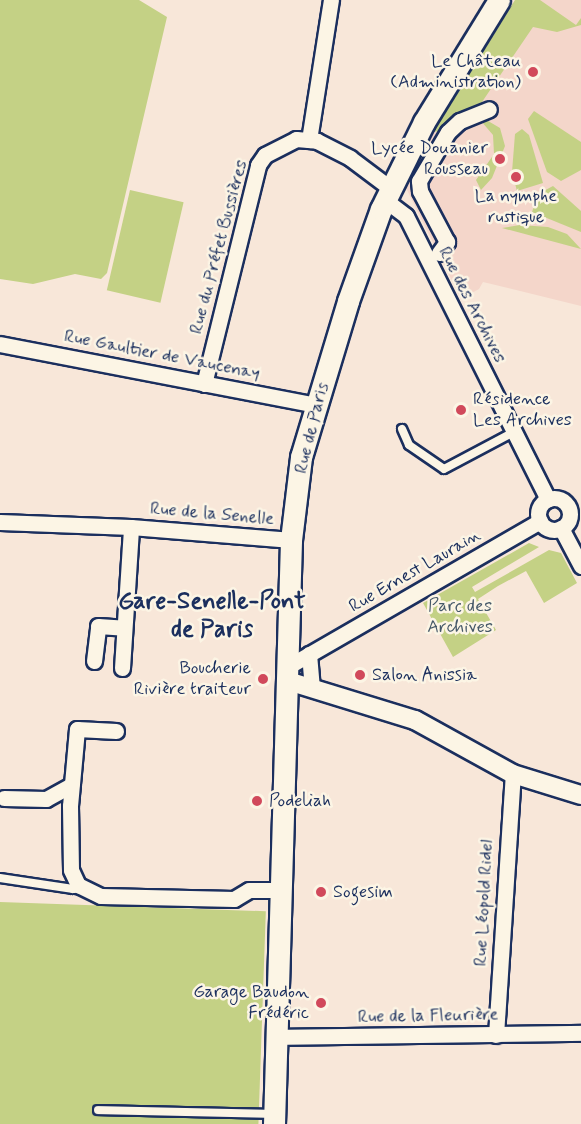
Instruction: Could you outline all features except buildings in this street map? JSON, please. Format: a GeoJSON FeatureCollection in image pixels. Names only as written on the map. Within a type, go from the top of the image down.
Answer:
{"type":"FeatureCollection","features":[{"type":"Feature","properties":{"kind":"main road","name":"Rue de Paris"},"geometry":{"type":"LineString","coordinates":[[275,1119],[291,540],[301,457],[316,405],[388,194],[457,62],[499,0]]}},
{"type":"Feature","properties":{"kind":"street"},"geometry":{"type":"LineString","coordinates":[[331,0],[309,140],[335,149],[388,194]]}},
{"type":"Feature","properties":{"kind":"street"},"geometry":{"type":"LineString","coordinates":[[439,253],[447,242],[419,181],[448,132],[460,121],[489,109]]}},
{"type":"Feature","properties":{"kind":"street","name":"Rue du Préfet Bussières"},"geometry":{"type":"LineString","coordinates":[[204,384],[258,165],[264,155],[284,143],[309,140]]}},
{"type":"Feature","properties":{"kind":"street","name":"Rue des Archives"},"geometry":{"type":"LineString","coordinates":[[388,194],[406,216],[548,499]]}},
{"type":"Feature","properties":{"kind":"street","name":"Rue Gaultier de Vaucenay"},"geometry":{"type":"LineString","coordinates":[[0,344],[316,405]]}},
{"type":"Feature","properties":{"kind":"street"},"geometry":{"type":"LineString","coordinates":[[567,504],[581,497]]}},
{"type":"Feature","properties":{"kind":"street"},"geometry":{"type":"LineString","coordinates":[[558,498],[567,504],[570,518],[561,528],[547,528],[540,521],[538,511],[548,499],[558,498]]}},
{"type":"Feature","properties":{"kind":"street","name":"Rue Ernest Laurain"},"geometry":{"type":"LineString","coordinates":[[288,673],[309,654],[540,521]]}},
{"type":"Feature","properties":{"kind":"street","name":"Rue de la Senelle"},"geometry":{"type":"LineString","coordinates":[[0,522],[131,527],[291,540]]}},
{"type":"Feature","properties":{"kind":"street","name":"Rue de la Senelle"},"geometry":{"type":"LineString","coordinates":[[122,668],[131,527]]}},
{"type":"Feature","properties":{"kind":"street"},"geometry":{"type":"LineString","coordinates":[[561,528],[581,566]]}},
{"type":"Feature","properties":{"kind":"street"},"geometry":{"type":"LineString","coordinates":[[94,662],[98,626],[124,628]]}},
{"type":"Feature","properties":{"kind":"street"},"geometry":{"type":"LineString","coordinates":[[309,654],[312,688]]}},
{"type":"Feature","properties":{"kind":"street"},"geometry":{"type":"LineString","coordinates":[[288,673],[312,688],[414,720],[513,774],[581,795]]}},
{"type":"Feature","properties":{"kind":"street"},"geometry":{"type":"LineString","coordinates":[[116,731],[77,729],[71,785],[70,870],[80,886],[101,896],[223,899],[234,899],[249,890],[280,890]]}},
{"type":"Feature","properties":{"kind":"street","name":"Rue Léopold Ridel"},"geometry":{"type":"LineString","coordinates":[[496,1035],[513,774]]}},
{"type":"Feature","properties":{"kind":"street"},"geometry":{"type":"LineString","coordinates":[[4,798],[46,799],[71,785]]}},
{"type":"Feature","properties":{"kind":"street","name":"Rue de la Fleurière"},"geometry":{"type":"LineString","coordinates":[[276,1037],[581,1033]]}},
{"type":"Feature","properties":{"kind":"lane"},"geometry":{"type":"LineString","coordinates":[[402,429],[409,445],[444,468],[514,432]]}},
{"type":"Feature","properties":{"kind":"lane"},"geometry":{"type":"LineString","coordinates":[[0,878],[73,889],[80,886]]}},
{"type":"Feature","properties":{"kind":"lane"},"geometry":{"type":"LineString","coordinates":[[98,1110],[275,1119]]}},
{"type":"Feature","properties":{"kind":"shaded area","name":"Lycée Douanier Rousseau"},"geometry":{"type":"Polygon","coordinates":[[[515,0],[581,0],[581,306],[483,282],[479,289],[461,299],[405,186],[447,104],[515,0]]]}},
{"type":"Feature","properties":{"kind":"green space"},"geometry":{"type":"Polygon","coordinates":[[[0,0],[139,0],[167,17],[107,273],[101,279],[75,274],[33,284],[0,279],[0,0]]]}},
{"type":"Feature","properties":{"kind":"green space"},"geometry":{"type":"Polygon","coordinates":[[[515,0],[540,0],[576,25],[581,18],[581,25],[557,32],[533,27],[482,102],[441,131],[433,132],[515,0]]]}},
{"type":"Feature","properties":{"kind":"green space"},"geometry":{"type":"Polygon","coordinates":[[[534,111],[581,142],[581,170],[561,181],[547,172],[528,119],[534,111]]]}},
{"type":"Feature","properties":{"kind":"green space"},"geometry":{"type":"Polygon","coordinates":[[[483,118],[500,128],[505,146],[492,178],[481,190],[476,180],[494,154],[493,135],[481,121],[469,122],[483,118]]]}},
{"type":"Feature","properties":{"kind":"green space"},"geometry":{"type":"Polygon","coordinates":[[[522,129],[529,135],[543,183],[517,191],[512,172],[515,134],[522,129]]]}},
{"type":"Feature","properties":{"kind":"green space"},"geometry":{"type":"Polygon","coordinates":[[[553,186],[581,211],[581,232],[532,212],[538,194],[553,186]]]}},
{"type":"Feature","properties":{"kind":"green space"},"geometry":{"type":"Polygon","coordinates":[[[130,190],[184,202],[160,303],[107,290],[130,190]]]}},
{"type":"Feature","properties":{"kind":"green space"},"geometry":{"type":"Polygon","coordinates":[[[520,225],[548,227],[567,234],[581,249],[502,228],[520,225]]]}},
{"type":"Feature","properties":{"kind":"green space","name":"Parc des Archives"},"geometry":{"type":"Polygon","coordinates":[[[529,543],[539,547],[472,587],[475,592],[549,550],[561,553],[577,583],[544,603],[526,571],[498,586],[478,599],[496,630],[453,657],[423,603],[529,543]]]}},
{"type":"Feature","properties":{"kind":"green space"},"geometry":{"type":"Polygon","coordinates":[[[0,902],[266,911],[258,1124],[0,1124],[0,902]]]}},
{"type":"Feature","properties":{"kind":"place","name":"Le Château (Administration)"},"geometry":{"type":"Point","coordinates":[533,72]}},
{"type":"Feature","properties":{"kind":"place","name":"Lycée Douanier Rousseau"},"geometry":{"type":"Point","coordinates":[500,159]}},
{"type":"Feature","properties":{"kind":"place","name":"La nymphe rustique"},"geometry":{"type":"Point","coordinates":[516,177]}},
{"type":"Feature","properties":{"kind":"place","name":"Résidence Les Archives"},"geometry":{"type":"Point","coordinates":[461,410]}},
{"type":"Feature","properties":{"kind":"place","name":"Salon Anissia"},"geometry":{"type":"Point","coordinates":[360,675]}},
{"type":"Feature","properties":{"kind":"place","name":"Boucherie Rivière traiteur"},"geometry":{"type":"Point","coordinates":[263,679]}},
{"type":"Feature","properties":{"kind":"place","name":"Podeliah"},"geometry":{"type":"Point","coordinates":[257,801]}},
{"type":"Feature","properties":{"kind":"place","name":"Sogesim"},"geometry":{"type":"Point","coordinates":[321,892]}},
{"type":"Feature","properties":{"kind":"place","name":"Garage Baudon Frédéric"},"geometry":{"type":"Point","coordinates":[321,1003]}},
{"type":"Feature","properties":{"kind":"district","name":"Gare-Senelle-Pont de Paris"},"geometry":{"type":"Point","coordinates":[212,616]}}]}
